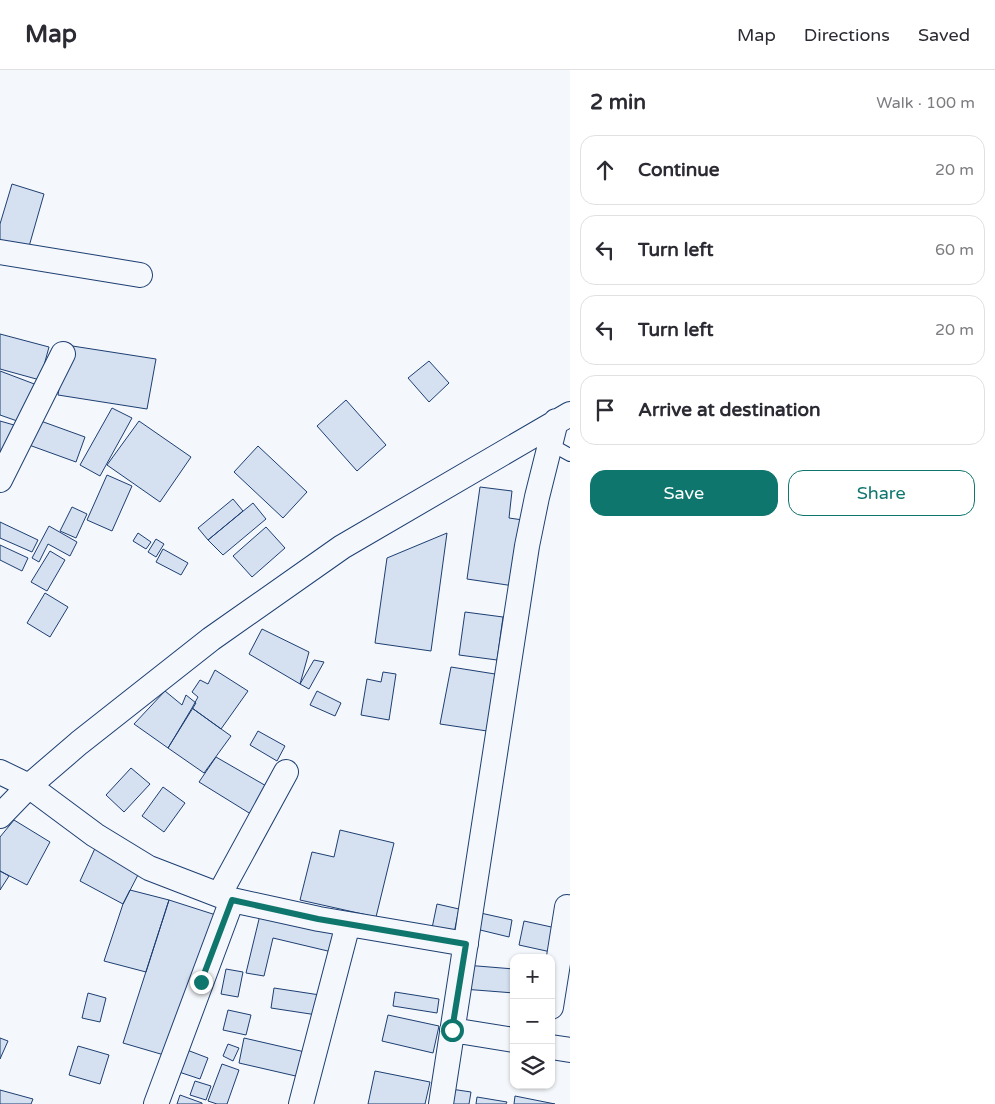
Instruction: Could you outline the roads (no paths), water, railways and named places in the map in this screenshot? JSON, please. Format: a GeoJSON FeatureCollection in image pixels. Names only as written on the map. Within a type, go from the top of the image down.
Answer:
{"type":"FeatureCollection","features":[{"type":"Feature","properties":{"kind":"street"},"geometry":{"type":"LineString","coordinates":[[0,252],[140,275]]}},
{"type":"Feature","properties":{"kind":"street"},"geometry":{"type":"LineString","coordinates":[[0,480],[63,354]]}},
{"type":"Feature","properties":{"kind":"street"},"geometry":{"type":"LineString","coordinates":[[440,1104],[527,546],[537,497],[560,450],[563,418]]}},
{"type":"Feature","properties":{"kind":"street"},"geometry":{"type":"LineString","coordinates":[[0,816],[29,786],[79,743],[211,639],[342,547],[563,418]]}},
{"type":"Feature","properties":{"kind":"street"},"geometry":{"type":"LineString","coordinates":[[0,772],[29,786],[94,835],[149,868],[225,898],[318,919],[466,944]]}},
{"type":"Feature","properties":{"kind":"street"},"geometry":{"type":"LineString","coordinates":[[156,1104],[225,898],[286,772]]}},
{"type":"Feature","properties":{"kind":"street"},"geometry":{"type":"LineString","coordinates":[[552,999],[567,907]]}},
{"type":"Feature","properties":{"kind":"street"},"geometry":{"type":"LineString","coordinates":[[301,1104],[348,924]]}},
{"type":"Feature","properties":{"kind":"street"},"geometry":{"type":"LineString","coordinates":[[452,1030],[510,1039]]}},
{"type":"Feature","properties":{"kind":"street"},"geometry":{"type":"LineString","coordinates":[[555,1048],[570,1050]]}}]}
